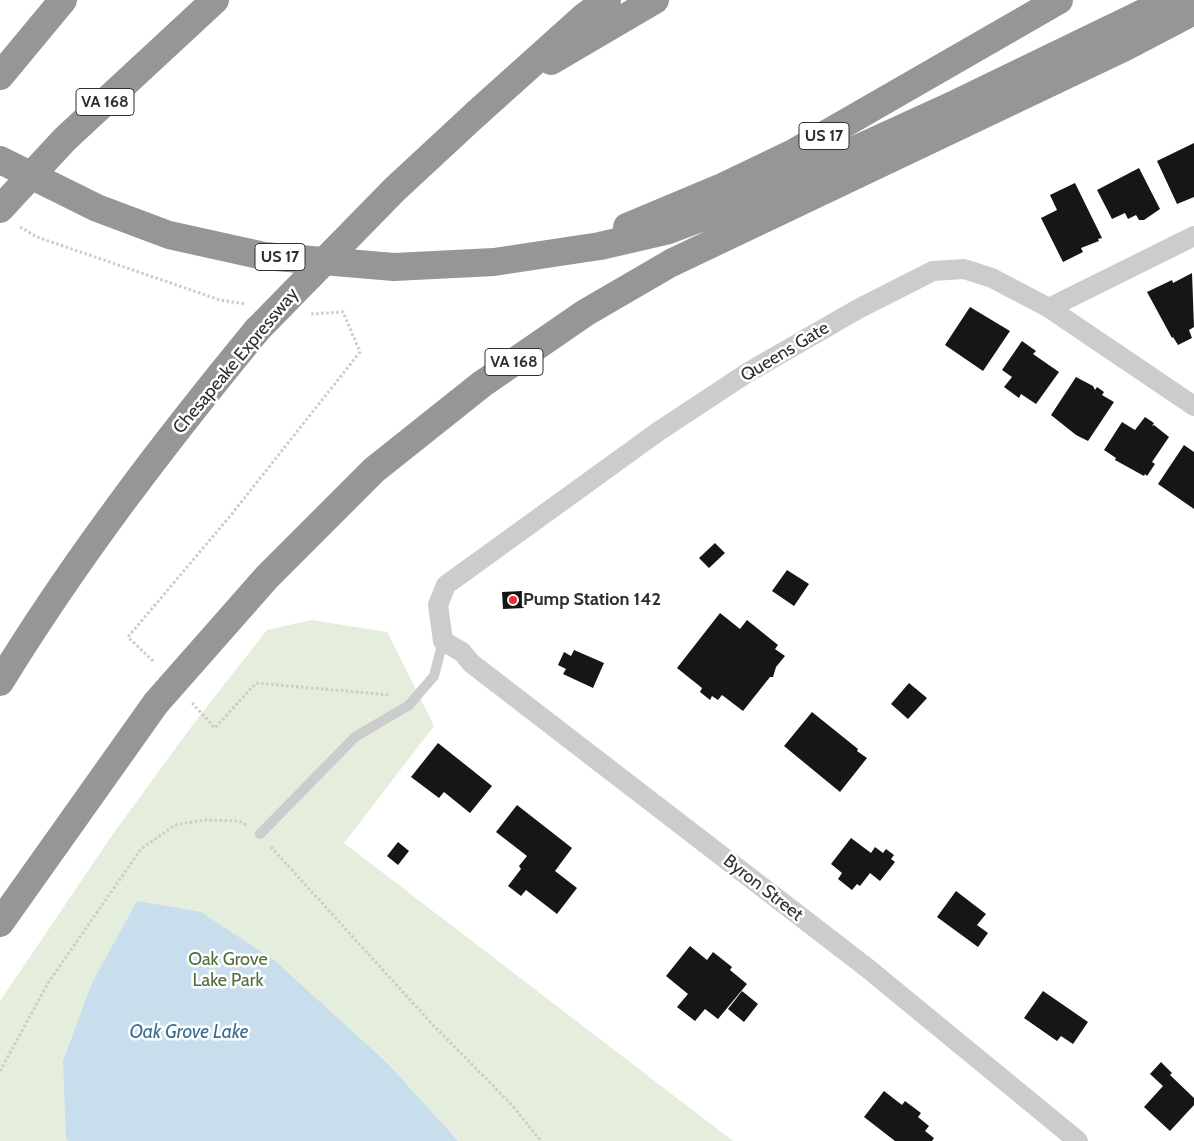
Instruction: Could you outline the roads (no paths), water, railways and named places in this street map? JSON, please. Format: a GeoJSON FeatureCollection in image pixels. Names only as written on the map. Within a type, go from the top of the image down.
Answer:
{"type":"FeatureCollection","features":[{"type":"Feature","properties":{"kind":"highway"},"geometry":{"type":"LineString","coordinates":[[0,76],[62,0]]}},
{"type":"Feature","properties":{"kind":"highway","name":"VA 168"},"geometry":{"type":"LineString","coordinates":[[0,210],[65,139],[215,0]]}},
{"type":"Feature","properties":{"kind":"highway","name":"Chesapeake Expressway"},"geometry":{"type":"LineString","coordinates":[[0,682],[80,561],[144,472],[257,330],[388,195],[506,86],[585,16],[607,0]]}},
{"type":"Feature","properties":{"kind":"highway"},"geometry":{"type":"LineString","coordinates":[[506,86],[603,32],[655,0]]}},
{"type":"Feature","properties":{"kind":"highway","name":"US 17"},"geometry":{"type":"LineString","coordinates":[[0,160],[97,208],[169,235],[264,256],[394,267],[494,262],[578,249],[735,182],[788,156],[1059,0]]}},
{"type":"Feature","properties":{"kind":"highway"},"geometry":{"type":"LineString","coordinates":[[578,249],[669,230],[732,206],[953,105],[1170,0]]}},
{"type":"Feature","properties":{"kind":"highway","name":"VA 168"},"geometry":{"type":"LineString","coordinates":[[0,923],[156,703],[267,577],[374,470],[482,384],[585,313],[671,262],[1125,46],[1194,11]]}},
{"type":"Feature","properties":{"kind":"street"},"geometry":{"type":"LineString","coordinates":[[1049,308],[1194,236]]}},
{"type":"Feature","properties":{"kind":"street","name":"Queens Gate"},"geometry":{"type":"LineString","coordinates":[[443,641],[438,605],[446,585],[659,431],[747,373],[858,309],[933,271],[964,268],[992,278],[1049,308],[1194,406]]}},
{"type":"Feature","properties":{"kind":"street","name":"Byron Street"},"geometry":{"type":"LineString","coordinates":[[443,641],[462,652],[471,663],[866,968],[1078,1141]]}},
{"type":"Feature","properties":{"kind":"lane"},"geometry":{"type":"LineString","coordinates":[[260,834],[355,736],[409,705],[434,676],[443,641]]}},
{"type":"Feature","properties":{"kind":"water","name":"Oak Grove Lake"},"geometry":{"type":"Polygon","coordinates":[[[137,901],[201,912],[275,961],[387,1063],[458,1141],[69,1141],[66,1138],[63,1061],[92,983],[137,901]]]}},
{"type":"Feature","properties":{"kind":"place","name":"Pump Station 142"},"geometry":{"type":"Point","coordinates":[513,600]}},
{"type":"Feature","properties":{"kind":"park label","name":"Oak Grove Lake Park"},"geometry":{"type":"Point","coordinates":[228,970]}}]}
